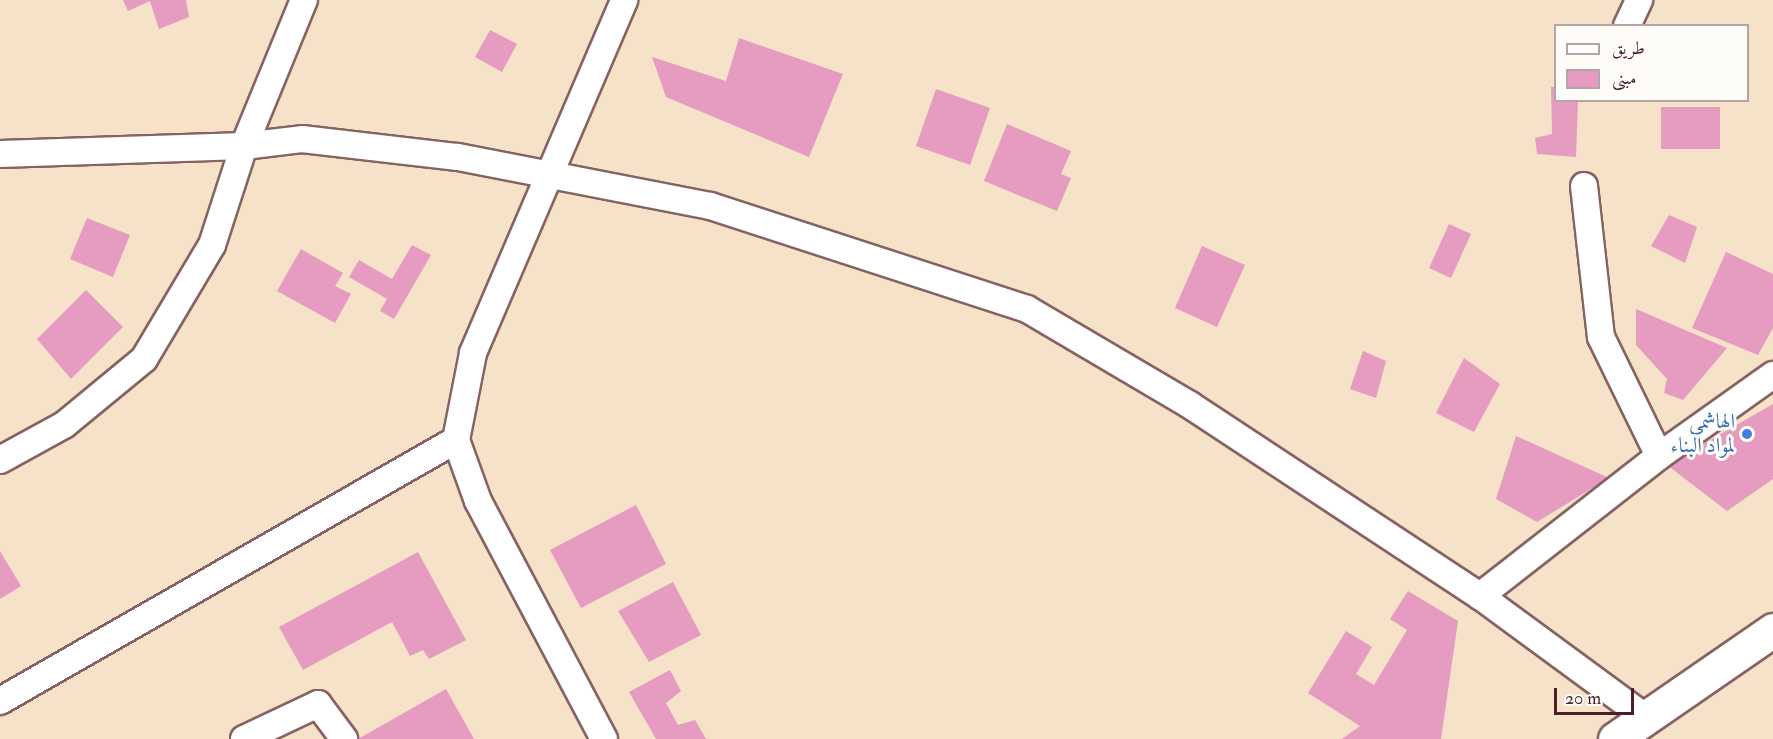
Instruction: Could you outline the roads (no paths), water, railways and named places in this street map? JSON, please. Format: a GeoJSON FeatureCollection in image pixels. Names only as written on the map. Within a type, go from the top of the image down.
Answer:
{"type":"FeatureCollection","features":[{"type":"Feature","properties":{"kind":"street"},"geometry":{"type":"LineString","coordinates":[[0,460],[64,425],[144,359],[212,244],[244,146],[304,0]]}},
{"type":"Feature","properties":{"kind":"street"},"geometry":{"type":"LineString","coordinates":[[604,739],[478,501],[456,440],[473,353],[624,0]]}},
{"type":"Feature","properties":{"kind":"street"},"geometry":{"type":"LineString","coordinates":[[1628,24],[1639,0]]}},
{"type":"Feature","properties":{"kind":"street"},"geometry":{"type":"LineString","coordinates":[[0,154],[244,146],[302,139],[458,157],[710,206],[1027,309],[1191,405],[1480,596],[1645,717]]}},
{"type":"Feature","properties":{"kind":"street"},"geometry":{"type":"LineString","coordinates":[[1584,186],[1601,337],[1659,456]]}},
{"type":"Feature","properties":{"kind":"street"},"geometry":{"type":"LineString","coordinates":[[1480,596],[1659,456],[1773,375]]}},
{"type":"Feature","properties":{"kind":"street"},"geometry":{"type":"LineString","coordinates":[[0,701],[456,440]]}},
{"type":"Feature","properties":{"kind":"street"},"geometry":{"type":"LineString","coordinates":[[1615,739],[1773,630]]}},
{"type":"Feature","properties":{"kind":"street"},"geometry":{"type":"LineString","coordinates":[[244,739],[303,706],[318,704],[344,739]]}},
{"type":"Feature","properties":{"kind":"place","name":"الهاشمي لمواد البناء"},"geometry":{"type":"Point","coordinates":[1747,434]}}]}
